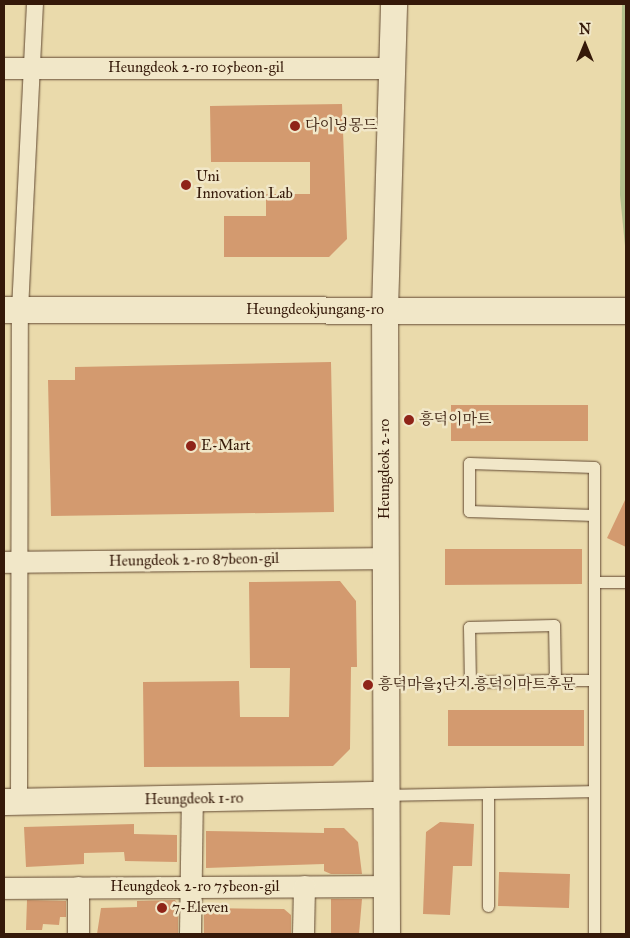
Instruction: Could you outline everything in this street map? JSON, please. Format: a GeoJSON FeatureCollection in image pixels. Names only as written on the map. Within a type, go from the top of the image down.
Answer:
{"type":"FeatureCollection","features":[{"type":"Feature","properties":{"kind":"street"},"geometry":{"type":"LineString","coordinates":[[11,802],[12,310],[34,68],[34,4]]}},
{"type":"Feature","properties":{"kind":"street","name":"Heungdeok 2-ro"},"geometry":{"type":"LineString","coordinates":[[387,934],[385,795],[385,310],[389,68],[394,4]]}},
{"type":"Feature","properties":{"kind":"street","name":"Heungdeok 2-ro 105beon-gil"},"geometry":{"type":"LineString","coordinates":[[4,68],[389,68]]}},
{"type":"Feature","properties":{"kind":"street","name":"Heungdeokjungang-ro"},"geometry":{"type":"LineString","coordinates":[[12,310],[626,311]]}},
{"type":"Feature","properties":{"kind":"street","name":"Heungdeok 2-ro 87beon-gil"},"geometry":{"type":"LineString","coordinates":[[11,562],[385,558]]}},
{"type":"Feature","properties":{"kind":"street","name":"Heungdeok 1-ro"},"geometry":{"type":"LineString","coordinates":[[11,802],[385,795]]}},
{"type":"Feature","properties":{"kind":"street"},"geometry":{"type":"LineString","coordinates":[[190,934],[192,799]]}},
{"type":"Feature","properties":{"kind":"street"},"geometry":{"type":"LineString","coordinates":[[303,934],[304,886]]}},
{"type":"Feature","properties":{"kind":"street","name":"Heungdeok 2-ro 75beon-gil"},"geometry":{"type":"LineString","coordinates":[[4,888],[386,886]]}},
{"type":"Feature","properties":{"kind":"street"},"geometry":{"type":"LineString","coordinates":[[78,887],[78,934]]}},
{"type":"Feature","properties":{"kind":"lane"},"geometry":{"type":"LineString","coordinates":[[594,515],[469,511],[469,463],[594,467],[594,515],[594,934]]}},
{"type":"Feature","properties":{"kind":"lane"},"geometry":{"type":"LineString","coordinates":[[594,582],[626,582]]}},
{"type":"Feature","properties":{"kind":"lane"},"geometry":{"type":"LineString","coordinates":[[555,680],[554,625],[469,626],[470,682],[594,680]]}},
{"type":"Feature","properties":{"kind":"lane"},"geometry":{"type":"LineString","coordinates":[[385,795],[594,791]]}},
{"type":"Feature","properties":{"kind":"lane"},"geometry":{"type":"LineString","coordinates":[[488,793],[488,906]]}},
{"type":"Feature","properties":{"kind":"green space"},"geometry":{"type":"Polygon","coordinates":[[[622,4],[626,4],[626,256],[620,195],[622,4]]]}},
{"type":"Feature","properties":{"kind":"building"},"geometry":{"type":"Polygon","coordinates":[[[342,104],[347,239],[329,257],[224,257],[224,216],[266,216],[266,194],[310,194],[310,162],[211,162],[210,106],[342,104]]]}},
{"type":"Feature","properties":{"kind":"building","name":"E-Mart"},"geometry":{"type":"Polygon","coordinates":[[[331,362],[334,512],[51,516],[48,380],[75,380],[75,367],[331,362]]]}},
{"type":"Feature","properties":{"kind":"building"},"geometry":{"type":"Polygon","coordinates":[[[451,405],[588,405],[588,441],[451,441],[451,405]]]}},
{"type":"Feature","properties":{"kind":"building"},"geometry":{"type":"Polygon","coordinates":[[[626,498],[626,547],[607,538],[626,498]]]}},
{"type":"Feature","properties":{"kind":"building"},"geometry":{"type":"Polygon","coordinates":[[[445,549],[582,549],[582,584],[445,585],[445,549]]]}},
{"type":"Feature","properties":{"kind":"building"},"geometry":{"type":"Polygon","coordinates":[[[340,581],[356,601],[357,667],[351,667],[350,749],[333,766],[144,767],[143,682],[239,681],[240,717],[289,717],[290,668],[250,668],[249,582],[340,581]]]}},
{"type":"Feature","properties":{"kind":"building"},"geometry":{"type":"Polygon","coordinates":[[[448,710],[584,710],[584,746],[448,746],[448,710]]]}},
{"type":"Feature","properties":{"kind":"building"},"geometry":{"type":"Polygon","coordinates":[[[440,822],[474,824],[472,866],[453,866],[450,915],[423,914],[426,832],[440,822]]]}},
{"type":"Feature","properties":{"kind":"building"},"geometry":{"type":"Polygon","coordinates":[[[134,824],[134,834],[177,835],[177,862],[125,861],[124,852],[84,853],[84,864],[26,867],[24,827],[134,824]]]}},
{"type":"Feature","properties":{"kind":"building"},"geometry":{"type":"Polygon","coordinates":[[[324,828],[344,828],[358,842],[362,874],[331,874],[324,871],[324,864],[206,868],[206,831],[324,833],[324,828]]]}},
{"type":"Feature","properties":{"kind":"building"},"geometry":{"type":"Polygon","coordinates":[[[499,872],[570,874],[569,908],[498,906],[499,872]]]}},
{"type":"Feature","properties":{"kind":"building"},"geometry":{"type":"Polygon","coordinates":[[[331,899],[362,899],[359,934],[331,934],[331,899]]]}},
{"type":"Feature","properties":{"kind":"building"},"geometry":{"type":"Polygon","coordinates":[[[27,900],[66,901],[66,917],[60,917],[59,925],[43,924],[42,930],[26,930],[27,900]]]}},
{"type":"Feature","properties":{"kind":"building"},"geometry":{"type":"Polygon","coordinates":[[[175,900],[178,904],[178,934],[97,934],[101,908],[137,907],[137,901],[175,900]]]}},
{"type":"Feature","properties":{"kind":"building"},"geometry":{"type":"Polygon","coordinates":[[[204,908],[284,909],[291,915],[291,934],[204,934],[204,908]]]}},
{"type":"Feature","properties":{"kind":"place","name":"다이닝몽드"},"geometry":{"type":"Point","coordinates":[295,126]}},
{"type":"Feature","properties":{"kind":"place","name":"Uni Innovation Lab"},"geometry":{"type":"Point","coordinates":[186,185]}},
{"type":"Feature","properties":{"kind":"place","name":"흥덕이마트"},"geometry":{"type":"Point","coordinates":[409,420]}},
{"type":"Feature","properties":{"kind":"place","name":"E-Mart"},"geometry":{"type":"Point","coordinates":[191,446]}},
{"type":"Feature","properties":{"kind":"place","name":"흥덕마을3단지.흥덕이마트후문"},"geometry":{"type":"Point","coordinates":[368,685]}},
{"type":"Feature","properties":{"kind":"place","name":"7-Eleven"},"geometry":{"type":"Point","coordinates":[162,908]}}]}
